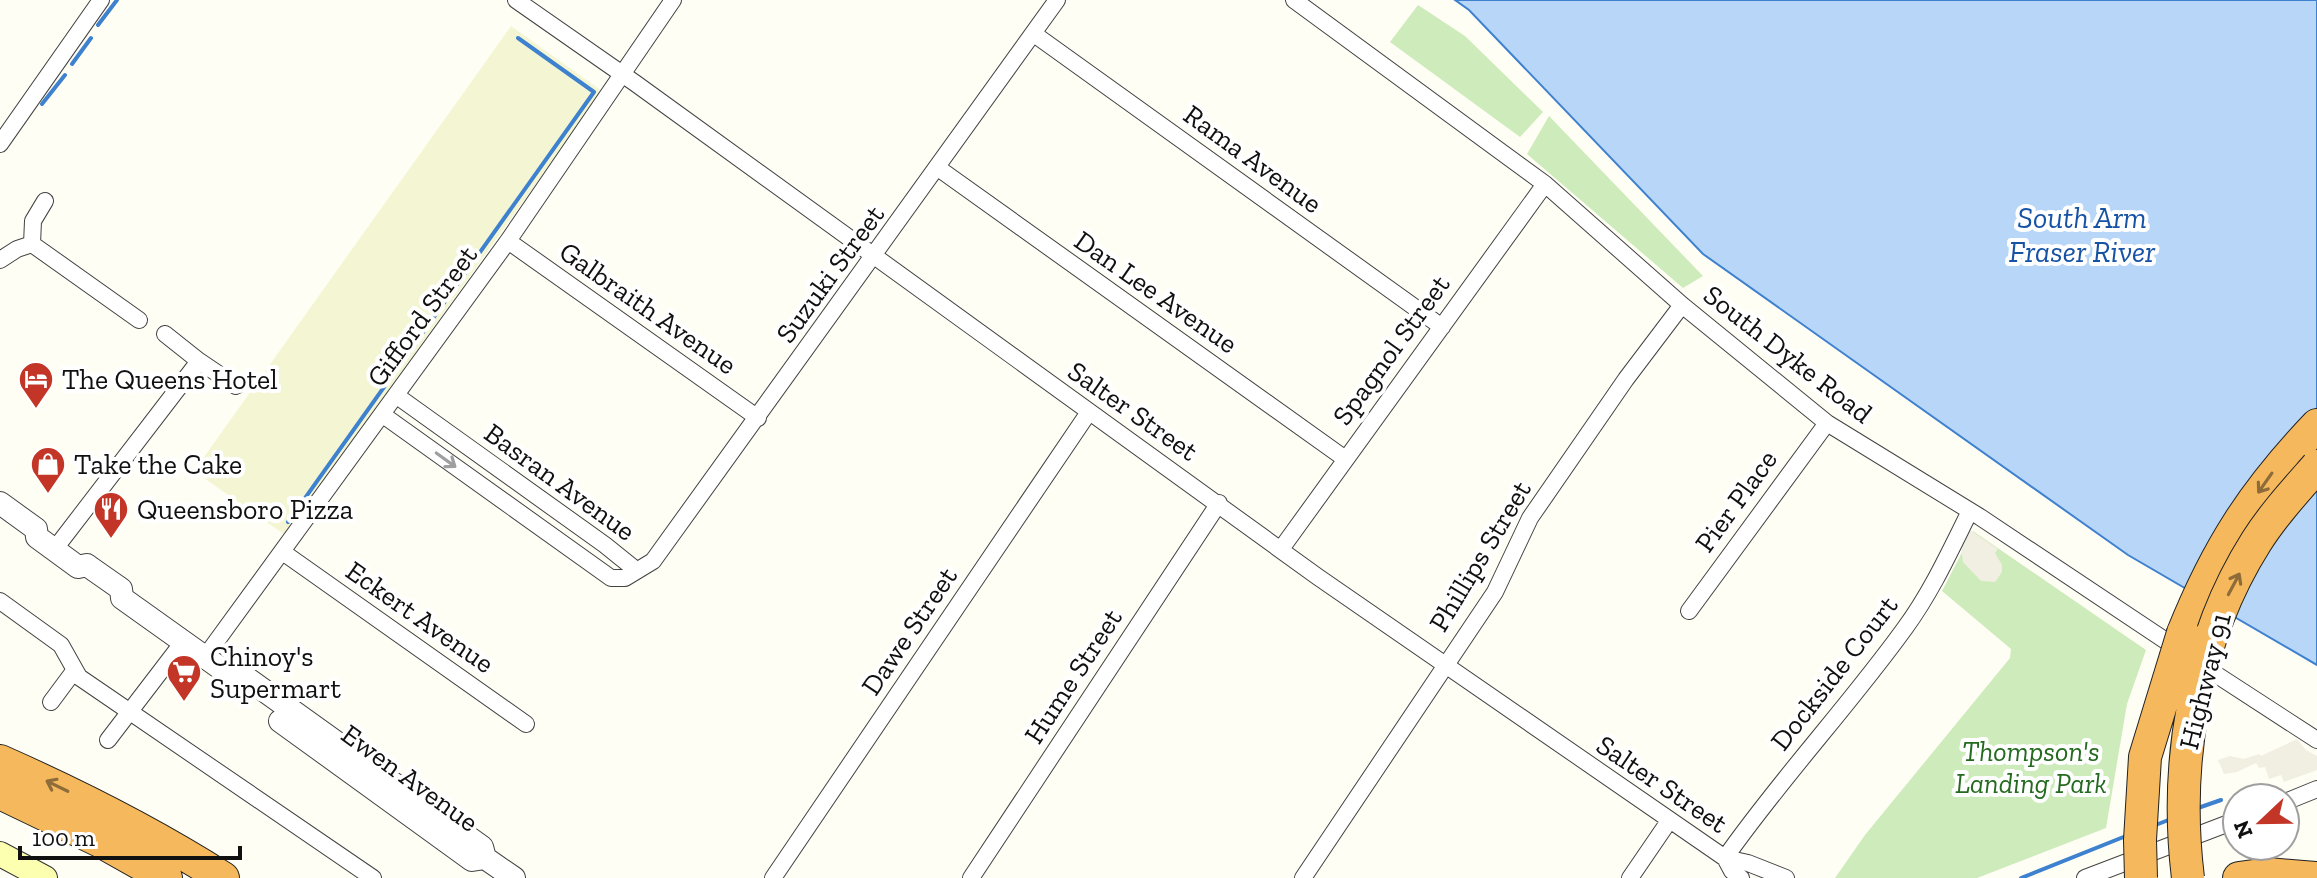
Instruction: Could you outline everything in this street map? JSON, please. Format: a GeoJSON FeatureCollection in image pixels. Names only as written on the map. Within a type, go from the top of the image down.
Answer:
{"type":"FeatureCollection","features":[{"type":"Feature","properties":{"kind":"highway","name":"Highway 91"},"geometry":{"type":"LineString","coordinates":[[2166,878],[2161,838],[2163,759],[2173,667],[2183,633],[2200,591],[2233,530],[2276,467],[2317,425]]}},
{"type":"Feature","properties":{"kind":"highway","name":"Highway 91"},"geometry":{"type":"LineString","coordinates":[[2188,878],[2184,843],[2184,765],[2208,646],[2222,607],[2256,542],[2317,466]]}},
{"type":"Feature","properties":{"kind":"highway"},"geometry":{"type":"LineString","coordinates":[[2141,878],[2145,757],[2173,667]]}},
{"type":"Feature","properties":{"kind":"highway"},"geometry":{"type":"LineString","coordinates":[[0,761],[53,784],[128,823],[223,878]]}},
{"type":"Feature","properties":{"kind":"highway"},"geometry":{"type":"LineString","coordinates":[[0,793],[100,841],[166,878]]}},
{"type":"Feature","properties":{"kind":"highway"},"geometry":{"type":"LineString","coordinates":[[2239,878],[2268,874],[2315,878]]}},
{"type":"Feature","properties":{"kind":"main road"},"geometry":{"type":"LineString","coordinates":[[11,866],[45,878]]}},
{"type":"Feature","properties":{"kind":"street"},"geometry":{"type":"LineString","coordinates":[[0,144],[101,0]]}},
{"type":"Feature","properties":{"kind":"street","name":"Salter Street"},"geometry":{"type":"LineString","coordinates":[[516,0],[1445,666],[1669,821],[1725,858],[1748,863],[1786,878]]}},
{"type":"Feature","properties":{"kind":"street","name":"Gifford Street"},"geometry":{"type":"LineString","coordinates":[[205,657],[284,553],[508,241],[673,0]]}},
{"type":"Feature","properties":{"kind":"street","name":"Suzuki Street"},"geometry":{"type":"LineString","coordinates":[[636,570],[653,561],[1057,0]]}},
{"type":"Feature","properties":{"kind":"street","name":"South Dyke Road"},"geometry":{"type":"LineString","coordinates":[[1294,0],[1545,184],[1682,305],[1827,423],[1970,511],[2317,740]]}},
{"type":"Feature","properties":{"kind":"street","name":"Rama Avenue"},"geometry":{"type":"LineString","coordinates":[[1034,34],[1442,327]]}},
{"type":"Feature","properties":{"kind":"street","name":"Dan Lee Avenue"},"geometry":{"type":"LineString","coordinates":[[938,168],[1344,458]]}},
{"type":"Feature","properties":{"kind":"street","name":"Spagnol Street"},"geometry":{"type":"LineString","coordinates":[[1281,549],[1545,184]]}},
{"type":"Feature","properties":{"kind":"street"},"geometry":{"type":"LineString","coordinates":[[32,244],[33,221],[45,201]]}},
{"type":"Feature","properties":{"kind":"street","name":"Galbraith Avenue"},"geometry":{"type":"LineString","coordinates":[[508,241],[758,418]]}},
{"type":"Feature","properties":{"kind":"street"},"geometry":{"type":"LineString","coordinates":[[0,260],[32,244]]}},
{"type":"Feature","properties":{"kind":"street"},"geometry":{"type":"LineString","coordinates":[[32,244],[139,320]]}},
{"type":"Feature","properties":{"kind":"street","name":"Phillips Street"},"geometry":{"type":"LineString","coordinates":[[1303,878],[1495,592],[1530,518],[1626,379],[1682,305]]}},
{"type":"Feature","properties":{"kind":"street"},"geometry":{"type":"LineString","coordinates":[[165,334],[236,386]]}},
{"type":"Feature","properties":{"kind":"street"},"geometry":{"type":"LineString","coordinates":[[46,544],[199,361]]}},
{"type":"Feature","properties":{"kind":"street","name":"Basran Avenue"},"geometry":{"type":"LineString","coordinates":[[383,415],[611,578],[625,578],[636,570],[397,396]]}},
{"type":"Feature","properties":{"kind":"street","name":"Dawe Street"},"geometry":{"type":"LineString","coordinates":[[773,878],[1089,412]]}},
{"type":"Feature","properties":{"kind":"street","name":"Pier Place"},"geometry":{"type":"LineString","coordinates":[[1689,611],[1827,423]]}},
{"type":"Feature","properties":{"kind":"street","name":"Ewen Avenue"},"geometry":{"type":"LineString","coordinates":[[0,503],[36,529],[46,544]]}},
{"type":"Feature","properties":{"kind":"street","name":"Hume Street"},"geometry":{"type":"LineString","coordinates":[[971,878],[1219,503]]}},
{"type":"Feature","properties":{"kind":"street","name":"Dockside Court"},"geometry":{"type":"LineString","coordinates":[[1725,858],[1906,627],[1944,567],[1970,511]]}},
{"type":"Feature","properties":{"kind":"street","name":"Ewen Avenue"},"geometry":{"type":"LineString","coordinates":[[0,519],[28,539],[46,544],[78,567],[87,565],[121,589],[122,598],[230,675],[232,686],[472,860],[485,858],[507,876]]}},
{"type":"Feature","properties":{"kind":"street","name":"Eckert Avenue"},"geometry":{"type":"LineString","coordinates":[[284,553],[526,724]]}},
{"type":"Feature","properties":{"kind":"street"},"geometry":{"type":"LineString","coordinates":[[0,601],[61,645],[79,677],[373,878]]}},
{"type":"Feature","properties":{"kind":"street"},"geometry":{"type":"LineString","coordinates":[[108,740],[183,642]]}},
{"type":"Feature","properties":{"kind":"street"},"geometry":{"type":"LineString","coordinates":[[51,702],[74,671]]}},
{"type":"Feature","properties":{"kind":"street"},"geometry":{"type":"LineString","coordinates":[[1630,878],[1669,821]]}},
{"type":"Feature","properties":{"kind":"street"},"geometry":{"type":"LineString","coordinates":[[2085,878],[2221,826]]}},
{"type":"Feature","properties":{"kind":"street","name":"Salter Street"},"geometry":{"type":"LineString","coordinates":[[1725,858],[1732,871],[1741,878]]}},
{"type":"Feature","properties":{"kind":"green space"},"geometry":{"type":"Polygon","coordinates":[[[1418,5],[1465,36],[1543,112],[1520,137],[1390,42],[1418,5]]]}},
{"type":"Feature","properties":{"kind":"green space"},"geometry":{"type":"Polygon","coordinates":[[[511,26],[602,91],[285,535],[194,471],[511,26]]]}},
{"type":"Feature","properties":{"kind":"green space"},"geometry":{"type":"Polygon","coordinates":[[[1549,116],[1703,276],[1683,288],[1527,154],[1549,116]]]}},
{"type":"Feature","properties":{"kind":"green space","name":"Thompson's Landing Park"},"geometry":{"type":"Polygon","coordinates":[[[1973,531],[2146,650],[2127,704],[2106,828],[1977,878],[1835,878],[1865,835],[2010,658],[2011,649],[1942,591],[1973,531]]]}},
{"type":"Feature","properties":{"kind":"shaded area"},"geometry":{"type":"Polygon","coordinates":[[[1970,530],[1998,549],[1995,553],[2002,565],[2002,572],[1995,582],[1981,581],[1963,562],[1961,547],[1970,530]]]}},
{"type":"Feature","properties":{"kind":"shaded area"},"geometry":{"type":"Polygon","coordinates":[[[2297,739],[2306,750],[2317,756],[2317,770],[2284,782],[2281,775],[2269,779],[2265,767],[2259,768],[2256,763],[2224,774],[2218,760],[2230,756],[2244,759],[2261,756],[2297,739]]]}},
{"type":"Feature","properties":{"kind":"water","name":"South Arm Fraser River"},"geometry":{"type":"Polygon","coordinates":[[[1455,0],[2317,0],[2317,665],[2128,555],[1703,254],[1469,10],[1455,0]]]}},
{"type":"Feature","properties":{"kind":"waterway"},"geometry":{"type":"LineString","coordinates":[[98,25],[117,0]]}},
{"type":"Feature","properties":{"kind":"waterway"},"geometry":{"type":"LineString","coordinates":[[72,64],[91,38]]}},
{"type":"Feature","properties":{"kind":"waterway"},"geometry":{"type":"LineString","coordinates":[[288,522],[594,92],[518,38]]}},
{"type":"Feature","properties":{"kind":"waterway"},"geometry":{"type":"LineString","coordinates":[[42,104],[65,75]]}},
{"type":"Feature","properties":{"kind":"waterway"},"geometry":{"type":"LineString","coordinates":[[2198,808],[2221,800]]}},
{"type":"Feature","properties":{"kind":"waterway"},"geometry":{"type":"LineString","coordinates":[[2153,826],[2171,819]]}},
{"type":"Feature","properties":{"kind":"waterway"},"geometry":{"type":"LineString","coordinates":[[2021,878],[2126,836]]}},
{"type":"Feature","properties":{"kind":"place","name":"The Queens Hotel"},"geometry":{"type":"Point","coordinates":[36,410]}},
{"type":"Feature","properties":{"kind":"place","name":"Take the Cake"},"geometry":{"type":"Point","coordinates":[48,495]}},
{"type":"Feature","properties":{"kind":"place","name":"Queensboro Pizza"},"geometry":{"type":"Point","coordinates":[111,540]}},
{"type":"Feature","properties":{"kind":"place","name":"Chinoy's Supermart"},"geometry":{"type":"Point","coordinates":[184,703]}}]}
